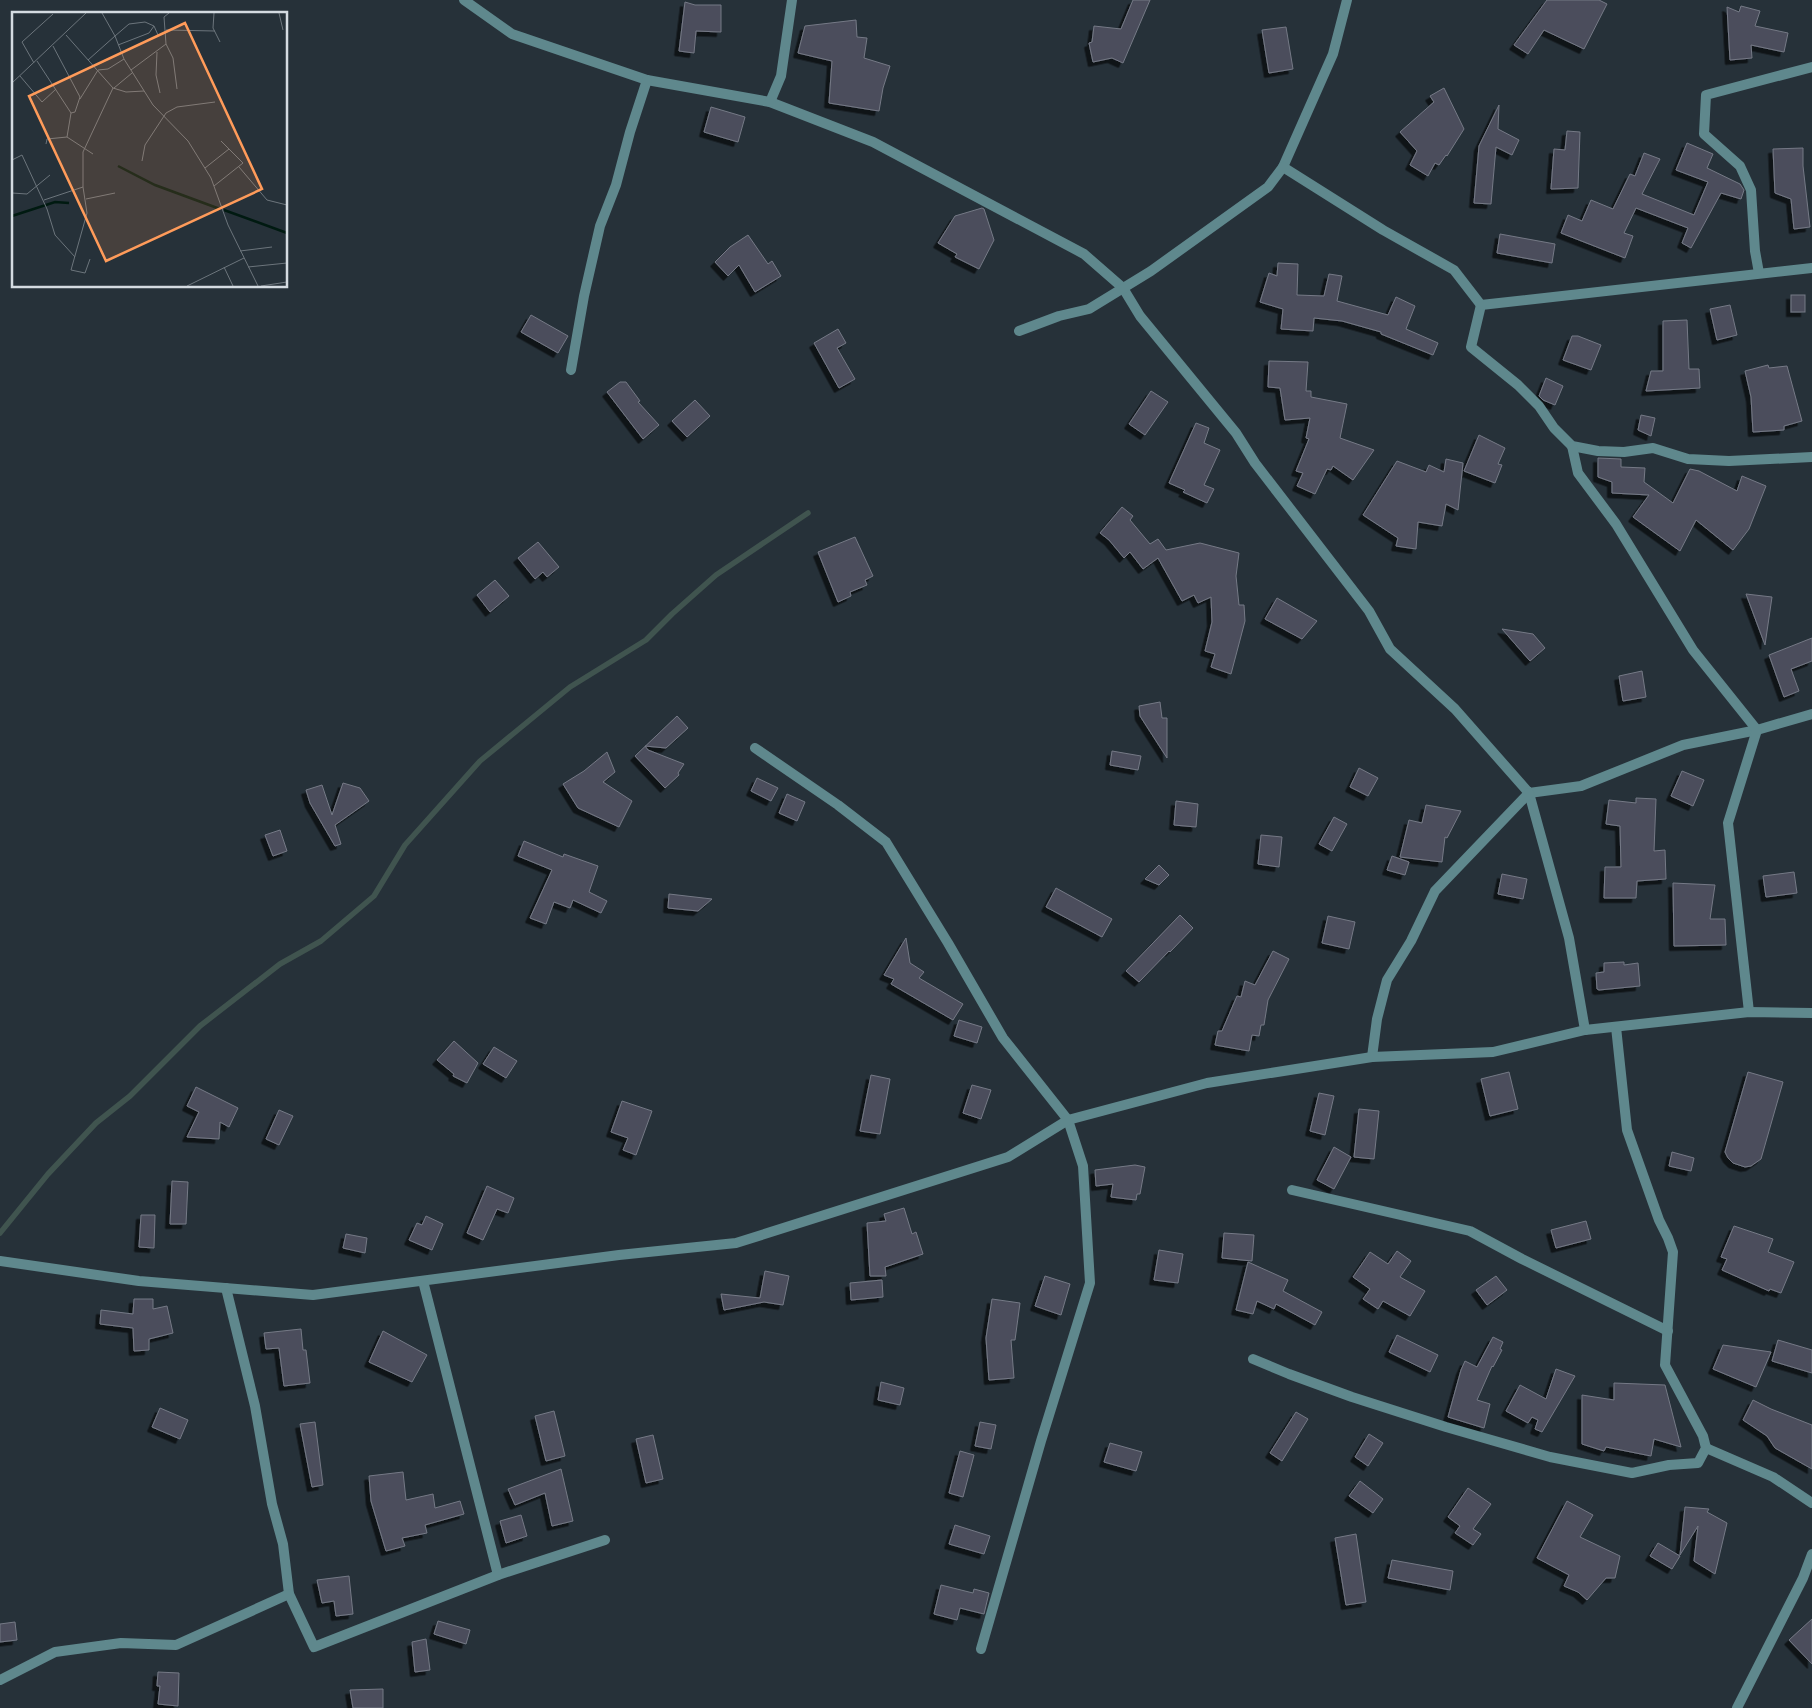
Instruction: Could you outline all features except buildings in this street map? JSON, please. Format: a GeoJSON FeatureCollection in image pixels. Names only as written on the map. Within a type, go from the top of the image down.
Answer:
{"type":"FeatureCollection","features":[{"type":"Feature","properties":{"kind":"street"},"geometry":{"type":"LineString","coordinates":[[464,0],[512,34],[647,80],[770,102],[873,142],[1084,254],[1123,288],[1140,316],[1236,433],[1254,463],[1369,610],[1390,649],[1455,709],[1529,793],[1569,938],[1585,1030]]}},
{"type":"Feature","properties":{"kind":"street"},"geometry":{"type":"LineString","coordinates":[[770,102],[781,76],[792,0]]}},
{"type":"Feature","properties":{"kind":"street"},"geometry":{"type":"LineString","coordinates":[[1019,331],[1059,316],[1089,309],[1151,271],[1268,187],[1283,167],[1333,54],[1347,0]]}},
{"type":"Feature","properties":{"kind":"street"},"geometry":{"type":"LineString","coordinates":[[1759,274],[1754,251],[1751,190],[1740,166],[1704,134],[1706,95],[1812,67]]}},
{"type":"Feature","properties":{"kind":"street"},"geometry":{"type":"LineString","coordinates":[[571,370],[584,296],[600,226],[616,185],[630,132],[647,80]]}},
{"type":"Feature","properties":{"kind":"street"},"geometry":{"type":"LineString","coordinates":[[1283,167],[1383,230],[1454,270],[1481,305]]}},
{"type":"Feature","properties":{"kind":"street"},"geometry":{"type":"LineString","coordinates":[[1481,305],[1812,268]]}},
{"type":"Feature","properties":{"kind":"street"},"geometry":{"type":"LineString","coordinates":[[1481,305],[1470,347],[1518,385],[1539,406],[1554,428],[1572,446],[1586,450],[1624,452],[1653,448],[1688,459],[1729,461],[1812,457]]}},
{"type":"Feature","properties":{"kind":"street"},"geometry":{"type":"LineString","coordinates":[[1572,446],[1578,473],[1616,524],[1692,650],[1757,730]]}},
{"type":"Feature","properties":{"kind":"street"},"geometry":{"type":"LineString","coordinates":[[1372,1057],[1377,1019],[1387,980],[1411,941],[1435,891],[1529,793],[1581,786],[1683,745],[1757,730],[1812,714]]}},
{"type":"Feature","properties":{"kind":"street"},"geometry":{"type":"LineString","coordinates":[[1749,1012],[1728,823],[1757,730]]}},
{"type":"Feature","properties":{"kind":"street"},"geometry":{"type":"LineString","coordinates":[[755,748],[838,805],[886,842],[944,935],[1003,1038],[1068,1120],[1083,1166],[1090,1283],[1041,1441],[981,1649]]}},
{"type":"Feature","properties":{"kind":"street"},"geometry":{"type":"LineString","coordinates":[[0,1261],[139,1282],[312,1295],[619,1255],[736,1243],[1008,1157],[1068,1120],[1207,1083],[1372,1057],[1493,1052],[1585,1030],[1749,1012],[1812,1013]]}},
{"type":"Feature","properties":{"kind":"street"},"geometry":{"type":"LineString","coordinates":[[1253,1359],[1352,1397],[1550,1457],[1632,1473],[1669,1465],[1698,1463],[1706,1448],[1703,1436],[1666,1365],[1673,1252],[1659,1220],[1628,1130],[1616,1027]]}},
{"type":"Feature","properties":{"kind":"street"},"geometry":{"type":"LineString","coordinates":[[1292,1190],[1470,1230],[1522,1259],[1668,1331]]}},
{"type":"Feature","properties":{"kind":"street"},"geometry":{"type":"LineString","coordinates":[[423,1281],[498,1575]]}},
{"type":"Feature","properties":{"kind":"street"},"geometry":{"type":"LineString","coordinates":[[226,1288],[255,1406],[272,1504],[283,1544],[289,1594],[314,1647],[498,1575],[605,1540]]}},
{"type":"Feature","properties":{"kind":"street"},"geometry":{"type":"LineString","coordinates":[[1706,1448],[1773,1477],[1812,1503]]}},
{"type":"Feature","properties":{"kind":"street"},"geometry":{"type":"LineString","coordinates":[[1738,1708],[1803,1578],[1812,1554]]}},
{"type":"Feature","properties":{"kind":"street"},"geometry":{"type":"LineString","coordinates":[[0,1680],[55,1652],[121,1643],[176,1645],[289,1594]]}},
{"type":"Feature","properties":{"kind":"waterway"},"geometry":{"type":"LineString","coordinates":[[0,1233],[48,1174],[96,1123],[130,1096],[200,1026],[280,964],[321,941],[374,896],[405,845],[480,761],[570,687],[646,640],[716,575],[808,513]]}}]}
